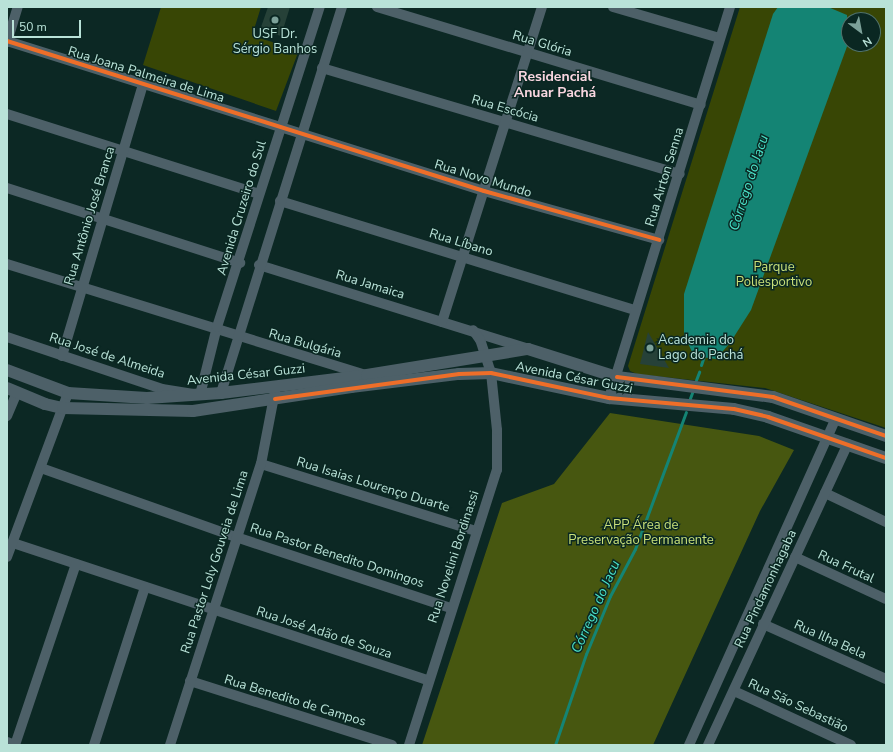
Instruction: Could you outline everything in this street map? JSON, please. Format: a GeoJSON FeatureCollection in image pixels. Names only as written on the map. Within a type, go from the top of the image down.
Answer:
{"type":"FeatureCollection","features":[{"type":"Feature","properties":{"kind":"street"},"geometry":{"type":"LineString","coordinates":[[7,42],[18,7]]}},
{"type":"Feature","properties":{"kind":"street","name":"Avenida Cruzeiro do Sul"},"geometry":{"type":"LineString","coordinates":[[200,395],[217,327],[240,263],[259,194],[320,7]]}},
{"type":"Feature","properties":{"kind":"street"},"geometry":{"type":"LineString","coordinates":[[221,393],[259,265],[342,7]]}},
{"type":"Feature","properties":{"kind":"street","name":"Rua Glória"},"geometry":{"type":"LineString","coordinates":[[377,7],[526,54],[701,105]]}},
{"type":"Feature","properties":{"kind":"street"},"geometry":{"type":"LineString","coordinates":[[442,322],[464,258],[526,54],[542,7]]}},
{"type":"Feature","properties":{"kind":"street"},"geometry":{"type":"LineString","coordinates":[[612,7],[720,38]]}},
{"type":"Feature","properties":{"kind":"street","name":"Rua Airton Senna"},"geometry":{"type":"LineString","coordinates":[[609,398],[617,377],[635,310],[680,174],[730,7]]}},
{"type":"Feature","properties":{"kind":"street","name":"Rua Joana Palmeira de Lima"},"geometry":{"type":"LineString","coordinates":[[7,42],[302,134]]}},
{"type":"Feature","properties":{"kind":"street","name":"Rua Escócia"},"geometry":{"type":"LineString","coordinates":[[322,68],[680,174]]}},
{"type":"Feature","properties":{"kind":"street","name":"Rua Antônio José Branca"},"geometry":{"type":"LineString","coordinates":[[62,356],[81,288],[144,84]]}},
{"type":"Feature","properties":{"kind":"street"},"geometry":{"type":"LineString","coordinates":[[7,114],[259,194]]}},
{"type":"Feature","properties":{"kind":"street","name":"Rua Novo Mundo"},"geometry":{"type":"LineString","coordinates":[[302,134],[484,191],[659,240]]}},
{"type":"Feature","properties":{"kind":"street"},"geometry":{"type":"LineString","coordinates":[[7,188],[240,263]]}},
{"type":"Feature","properties":{"kind":"street","name":"Rua Líbano"},"geometry":{"type":"LineString","coordinates":[[280,201],[635,310]]}},
{"type":"Feature","properties":{"kind":"street","name":"Rua Bulgária"},"geometry":{"type":"LineString","coordinates":[[7,264],[81,288],[217,327],[237,337],[367,376]]}},
{"type":"Feature","properties":{"kind":"street","name":"Rua Jamaica"},"geometry":{"type":"LineString","coordinates":[[259,265],[442,322],[473,330],[528,349]]}},
{"type":"Feature","properties":{"kind":"street"},"geometry":{"type":"LineString","coordinates":[[473,330],[480,340],[484,356]]}},
{"type":"Feature","properties":{"kind":"street","name":"Rua José de Almeida"},"geometry":{"type":"LineString","coordinates":[[7,337],[162,389],[200,395]]}},
{"type":"Feature","properties":{"kind":"street","name":"Avenida César Guzzi"},"geometry":{"type":"LineString","coordinates":[[7,370],[68,393],[120,398],[200,395],[276,385],[367,376],[507,351],[528,349],[617,377],[746,391],[773,397],[835,420],[886,436]]}},
{"type":"Feature","properties":{"kind":"street"},"geometry":{"type":"LineString","coordinates":[[507,351],[500,355],[498,360],[507,375]]}},
{"type":"Feature","properties":{"kind":"street","name":"Rua Novelini Bordinassi"},"geometry":{"type":"LineString","coordinates":[[409,745],[428,680],[497,463],[497,430],[491,373],[484,356]]}},
{"type":"Feature","properties":{"kind":"street","name":"Avenida César Guzzi"},"geometry":{"type":"LineString","coordinates":[[12,390],[63,408],[193,411],[443,376],[491,373],[507,375],[609,398],[734,409],[768,417],[886,458]]}},
{"type":"Feature","properties":{"kind":"street","name":"Rua Pastor Loly Gouveia de Lima"},"geometry":{"type":"LineString","coordinates":[[170,745],[212,610],[261,464],[275,399],[276,385]]}},
{"type":"Feature","properties":{"kind":"street"},"geometry":{"type":"LineString","coordinates":[[7,416],[12,390]]}},
{"type":"Feature","properties":{"kind":"street"},"geometry":{"type":"LineString","coordinates":[[7,557],[68,393]]}},
{"type":"Feature","properties":{"kind":"street"},"geometry":{"type":"LineString","coordinates":[[689,745],[835,420]]}},
{"type":"Feature","properties":{"kind":"street","name":"Rua Pindamonhagaba"},"geometry":{"type":"LineString","coordinates":[[708,745],[848,444]]}},
{"type":"Feature","properties":{"kind":"street","name":"Rua Isaias Lourenço Duarte"},"geometry":{"type":"LineString","coordinates":[[261,464],[476,531]]}},
{"type":"Feature","properties":{"kind":"street","name":"Rua Pastor Benedito Domingos"},"geometry":{"type":"LineString","coordinates":[[41,468],[236,537],[451,608]]}},
{"type":"Feature","properties":{"kind":"street"},"geometry":{"type":"LineString","coordinates":[[825,493],[886,522]]}},
{"type":"Feature","properties":{"kind":"street","name":"Rua José Adão de Souza"},"geometry":{"type":"LineString","coordinates":[[13,543],[212,610],[428,680]]}},
{"type":"Feature","properties":{"kind":"street","name":"Rua Frutal"},"geometry":{"type":"LineString","coordinates":[[795,557],[886,599]]}},
{"type":"Feature","properties":{"kind":"street"},"geometry":{"type":"LineString","coordinates":[[7,742],[15,745],[76,564]]}},
{"type":"Feature","properties":{"kind":"street"},"geometry":{"type":"LineString","coordinates":[[94,745],[145,587]]}},
{"type":"Feature","properties":{"kind":"street","name":"Rua Ilha Bela"},"geometry":{"type":"LineString","coordinates":[[763,624],[886,679]]}},
{"type":"Feature","properties":{"kind":"street","name":"Rua Benedito de Campos"},"geometry":{"type":"LineString","coordinates":[[190,681],[392,745]]}},
{"type":"Feature","properties":{"kind":"street","name":"Rua São Sebastião"},"geometry":{"type":"LineString","coordinates":[[734,691],[852,745]]}},
{"type":"Feature","properties":{"kind":"green space"},"geometry":{"type":"Polygon","coordinates":[[[161,7],[261,7],[252,36],[299,50],[276,111],[143,65],[161,7]]]}},
{"type":"Feature","properties":{"kind":"green space","name":"Parque Poliesportivo"},"geometry":{"type":"Polygon","coordinates":[[[740,7],[886,7],[886,428],[765,388],[637,374],[630,371],[628,366],[740,7]]]}},
{"type":"Feature","properties":{"kind":"green space","name":"APP Área de Preservação Permanente"},"geometry":{"type":"Polygon","coordinates":[[[610,413],[759,436],[794,450],[760,511],[653,745],[422,745],[502,503],[554,484],[610,413]]]}},
{"type":"Feature","properties":{"kind":"water"},"geometry":{"type":"Polygon","coordinates":[[[778,7],[828,7],[841,12],[841,52],[845,52],[751,310],[730,343],[716,359],[694,356],[684,335],[684,294],[773,14],[778,7]]]}},
{"type":"Feature","properties":{"kind":"building","name":"USF Dr. Sérgio Banhos"},"geometry":{"type":"Polygon","coordinates":[[[268,7],[290,7],[281,36],[260,30],[268,7]]]}},
{"type":"Feature","properties":{"kind":"building","name":"Academia do Lago do Pachá"},"geometry":{"type":"Polygon","coordinates":[[[648,332],[669,368],[640,364],[648,332]]]}},
{"type":"Feature","properties":{"kind":"waterway","name":"Córrego do Jacu"},"geometry":{"type":"LineString","coordinates":[[701,365],[705,353]]}},
{"type":"Feature","properties":{"kind":"waterway","name":"Córrego do Jacu"},"geometry":{"type":"LineString","coordinates":[[696,380],[699,372]]}},
{"type":"Feature","properties":{"kind":"waterway","name":"Córrego do Jacu"},"geometry":{"type":"LineString","coordinates":[[689,401],[693,390]]}},
{"type":"Feature","properties":{"kind":"waterway","name":"Córrego do Jacu"},"geometry":{"type":"LineString","coordinates":[[555,745],[586,654],[610,596],[635,549],[686,412]]}},
{"type":"Feature","properties":{"kind":"cycle path"},"geometry":{"type":"LineString","coordinates":[[7,41],[484,191],[659,240]]}},
{"type":"Feature","properties":{"kind":"cycle path"},"geometry":{"type":"LineString","coordinates":[[275,399],[459,374],[491,373],[609,398],[734,409],[768,417],[886,458]]}},
{"type":"Feature","properties":{"kind":"cycle path"},"geometry":{"type":"LineString","coordinates":[[617,377],[773,397],[886,436]]}},
{"type":"Feature","properties":{"kind":"place","name":"USF Dr. Sérgio Banhos"},"geometry":{"type":"Point","coordinates":[275,20]}},
{"type":"Feature","properties":{"kind":"place","name":"Academia do Lago do Pachá"},"geometry":{"type":"Point","coordinates":[650,348]}},
{"type":"Feature","properties":{"kind":"district","name":"Residencial Anuar Pachá"},"geometry":{"type":"Point","coordinates":[555,86]}}]}
